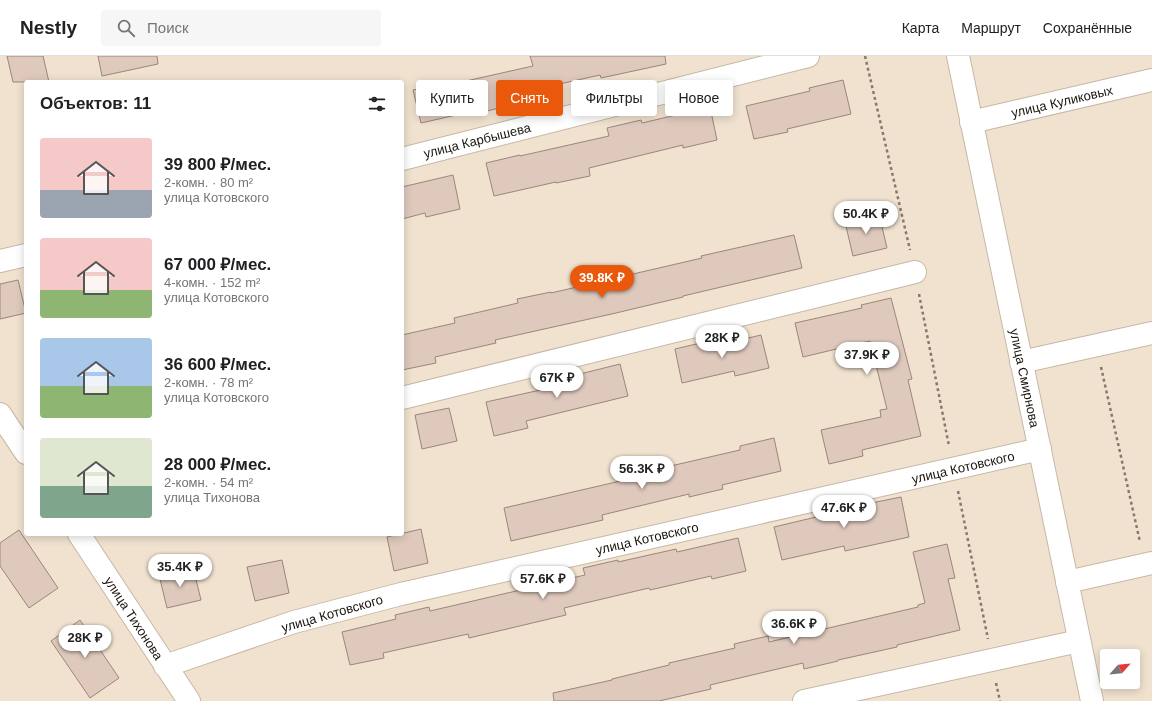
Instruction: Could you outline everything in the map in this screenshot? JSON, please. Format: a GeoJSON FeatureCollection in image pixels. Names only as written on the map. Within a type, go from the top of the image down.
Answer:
{"type":"FeatureCollection","features":[{"type":"Feature","properties":{"kind":"street","name":"улица Карбышева"},"geometry":{"type":"LineString","coordinates":[[404,158],[808,56]]}},
{"type":"Feature","properties":{"kind":"street","name":"улица Смирнова"},"geometry":{"type":"LineString","coordinates":[[958,56],[1092,701]]}},
{"type":"Feature","properties":{"kind":"street","name":"улица Куликовых"},"geometry":{"type":"LineString","coordinates":[[971,122],[1152,80]]}},
{"type":"Feature","properties":{"kind":"street"},"geometry":{"type":"LineString","coordinates":[[0,261],[24,255]]}},
{"type":"Feature","properties":{"kind":"street"},"geometry":{"type":"LineString","coordinates":[[404,398],[915,272]]}},
{"type":"Feature","properties":{"kind":"street"},"geometry":{"type":"LineString","coordinates":[[1021,362],[1152,333]]}},
{"type":"Feature","properties":{"kind":"street"},"geometry":{"type":"LineString","coordinates":[[0,414],[24,450]]}},
{"type":"Feature","properties":{"kind":"street","name":"улица Котовского"},"geometry":{"type":"LineString","coordinates":[[165,666],[294,622],[401,594],[1040,449]]}},
{"type":"Feature","properties":{"kind":"street","name":"улица Тихонова"},"geometry":{"type":"LineString","coordinates":[[80,536],[189,701]]}},
{"type":"Feature","properties":{"kind":"street"},"geometry":{"type":"LineString","coordinates":[[1067,582],[1149,564]]}},
{"type":"Feature","properties":{"kind":"street"},"geometry":{"type":"LineString","coordinates":[[804,701],[1080,641]]}},
{"type":"Feature","properties":{"kind":"path"},"geometry":{"type":"LineString","coordinates":[[865,56],[915,272],[1000,701]]}},
{"type":"Feature","properties":{"kind":"path"},"geometry":{"type":"LineString","coordinates":[[1096,345],[1149,564]]}},
{"type":"Feature","properties":{"kind":"building"},"geometry":{"type":"Polygon","coordinates":[[[7,56],[43,56],[49,80],[24,80],[24,82],[13,82],[7,56]]]}},
{"type":"Feature","properties":{"kind":"building"},"geometry":{"type":"Polygon","coordinates":[[[98,56],[157,56],[158,64],[102,76],[98,56]]]}},
{"type":"Feature","properties":{"kind":"building"},"geometry":{"type":"Polygon","coordinates":[[[530,56],[665,56],[666,64],[601,78],[600,75],[571,80],[571,81],[563,83],[563,80],[496,80],[496,109],[488,111],[488,80],[470,80],[533,66],[530,56]]]}},
{"type":"Feature","properties":{"kind":"building"},"geometry":{"type":"Polygon","coordinates":[[[843,80],[851,114],[787,129],[788,132],[754,139],[746,106],[810,91],[809,88],[843,80]]]}},
{"type":"Feature","properties":{"kind":"building"},"geometry":{"type":"Polygon","coordinates":[[[416,89],[416,102],[413,90],[416,89]]]}},
{"type":"Feature","properties":{"kind":"building"},"geometry":{"type":"Polygon","coordinates":[[[419,116],[452,116],[421,123],[419,116]]]}},
{"type":"Feature","properties":{"kind":"building"},"geometry":{"type":"Polygon","coordinates":[[[672,116],[712,116],[717,140],[683,148],[683,145],[589,168],[590,176],[494,196],[486,163],[609,136],[607,128],[641,120],[642,123],[672,116]]]}},
{"type":"Feature","properties":{"kind":"building"},"geometry":{"type":"Polygon","coordinates":[[[453,175],[460,209],[426,217],[425,213],[404,218],[404,187],[453,175]]]}},
{"type":"Feature","properties":{"kind":"building"},"geometry":{"type":"Polygon","coordinates":[[[879,214],[887,248],[853,256],[845,222],[879,214]]]}},
{"type":"Feature","properties":{"kind":"building"},"geometry":{"type":"Polygon","coordinates":[[[794,235],[802,268],[616,313],[495,340],[496,343],[435,357],[436,363],[404,370],[404,335],[455,323],[454,318],[518,303],[517,299],[551,293],[702,258],[701,256],[794,235]]]}},
{"type":"Feature","properties":{"kind":"building"},"geometry":{"type":"Polygon","coordinates":[[[18,280],[24,305],[24,313],[0,319],[0,284],[18,280]]]}},
{"type":"Feature","properties":{"kind":"building"},"geometry":{"type":"Polygon","coordinates":[[[891,298],[912,379],[908,380],[921,436],[862,450],[863,456],[829,464],[821,430],[881,417],[880,410],[887,409],[870,341],[803,357],[795,323],[862,308],[861,305],[891,298]]]}},
{"type":"Feature","properties":{"kind":"building"},"geometry":{"type":"Polygon","coordinates":[[[761,335],[769,368],[735,376],[734,371],[682,383],[675,349],[709,341],[710,347],[761,335]]]}},
{"type":"Feature","properties":{"kind":"building"},"geometry":{"type":"Polygon","coordinates":[[[620,364],[628,396],[526,421],[528,428],[494,436],[486,402],[545,389],[544,383],[620,364]]]}},
{"type":"Feature","properties":{"kind":"building"},"geometry":{"type":"Polygon","coordinates":[[[449,408],[457,441],[422,449],[415,415],[449,408]]]}},
{"type":"Feature","properties":{"kind":"building"},"geometry":{"type":"Polygon","coordinates":[[[774,438],[781,471],[722,485],[723,489],[689,497],[689,494],[602,515],[603,520],[511,541],[504,508],[629,479],[628,473],[662,465],[662,468],[740,450],[740,446],[774,438]]]}},
{"type":"Feature","properties":{"kind":"building"},"geometry":{"type":"Polygon","coordinates":[[[901,497],[909,537],[845,551],[844,546],[782,560],[774,527],[837,512],[837,510],[901,497]]]}},
{"type":"Feature","properties":{"kind":"building"},"geometry":{"type":"Polygon","coordinates":[[[421,529],[428,563],[394,571],[387,537],[404,536],[404,533],[421,529]]]}},
{"type":"Feature","properties":{"kind":"building"},"geometry":{"type":"Polygon","coordinates":[[[19,530],[58,588],[29,608],[0,566],[0,543],[19,530]]]}},
{"type":"Feature","properties":{"kind":"building"},"geometry":{"type":"Polygon","coordinates":[[[738,538],[746,571],[712,579],[711,576],[650,590],[649,588],[564,608],[566,615],[469,638],[468,634],[383,653],[384,658],[350,665],[342,632],[396,619],[395,615],[429,607],[430,611],[585,575],[583,568],[676,549],[677,552],[738,538]]]}},
{"type":"Feature","properties":{"kind":"building"},"geometry":{"type":"Polygon","coordinates":[[[947,544],[955,578],[948,579],[960,630],[897,645],[897,647],[804,669],[803,663],[710,685],[711,689],[659,701],[554,701],[553,693],[612,680],[669,665],[669,663],[735,648],[734,644],[768,636],[769,642],[918,607],[918,605],[925,603],[913,552],[947,544]]]}},
{"type":"Feature","properties":{"kind":"building"},"geometry":{"type":"Polygon","coordinates":[[[282,560],[289,593],[255,601],[247,567],[282,560]]]}},
{"type":"Feature","properties":{"kind":"building"},"geometry":{"type":"Polygon","coordinates":[[[193,567],[201,600],[167,608],[159,575],[193,567]]]}},
{"type":"Feature","properties":{"kind":"building"},"geometry":{"type":"Polygon","coordinates":[[[80,620],[119,678],[90,698],[51,641],[80,620]]]}}]}
